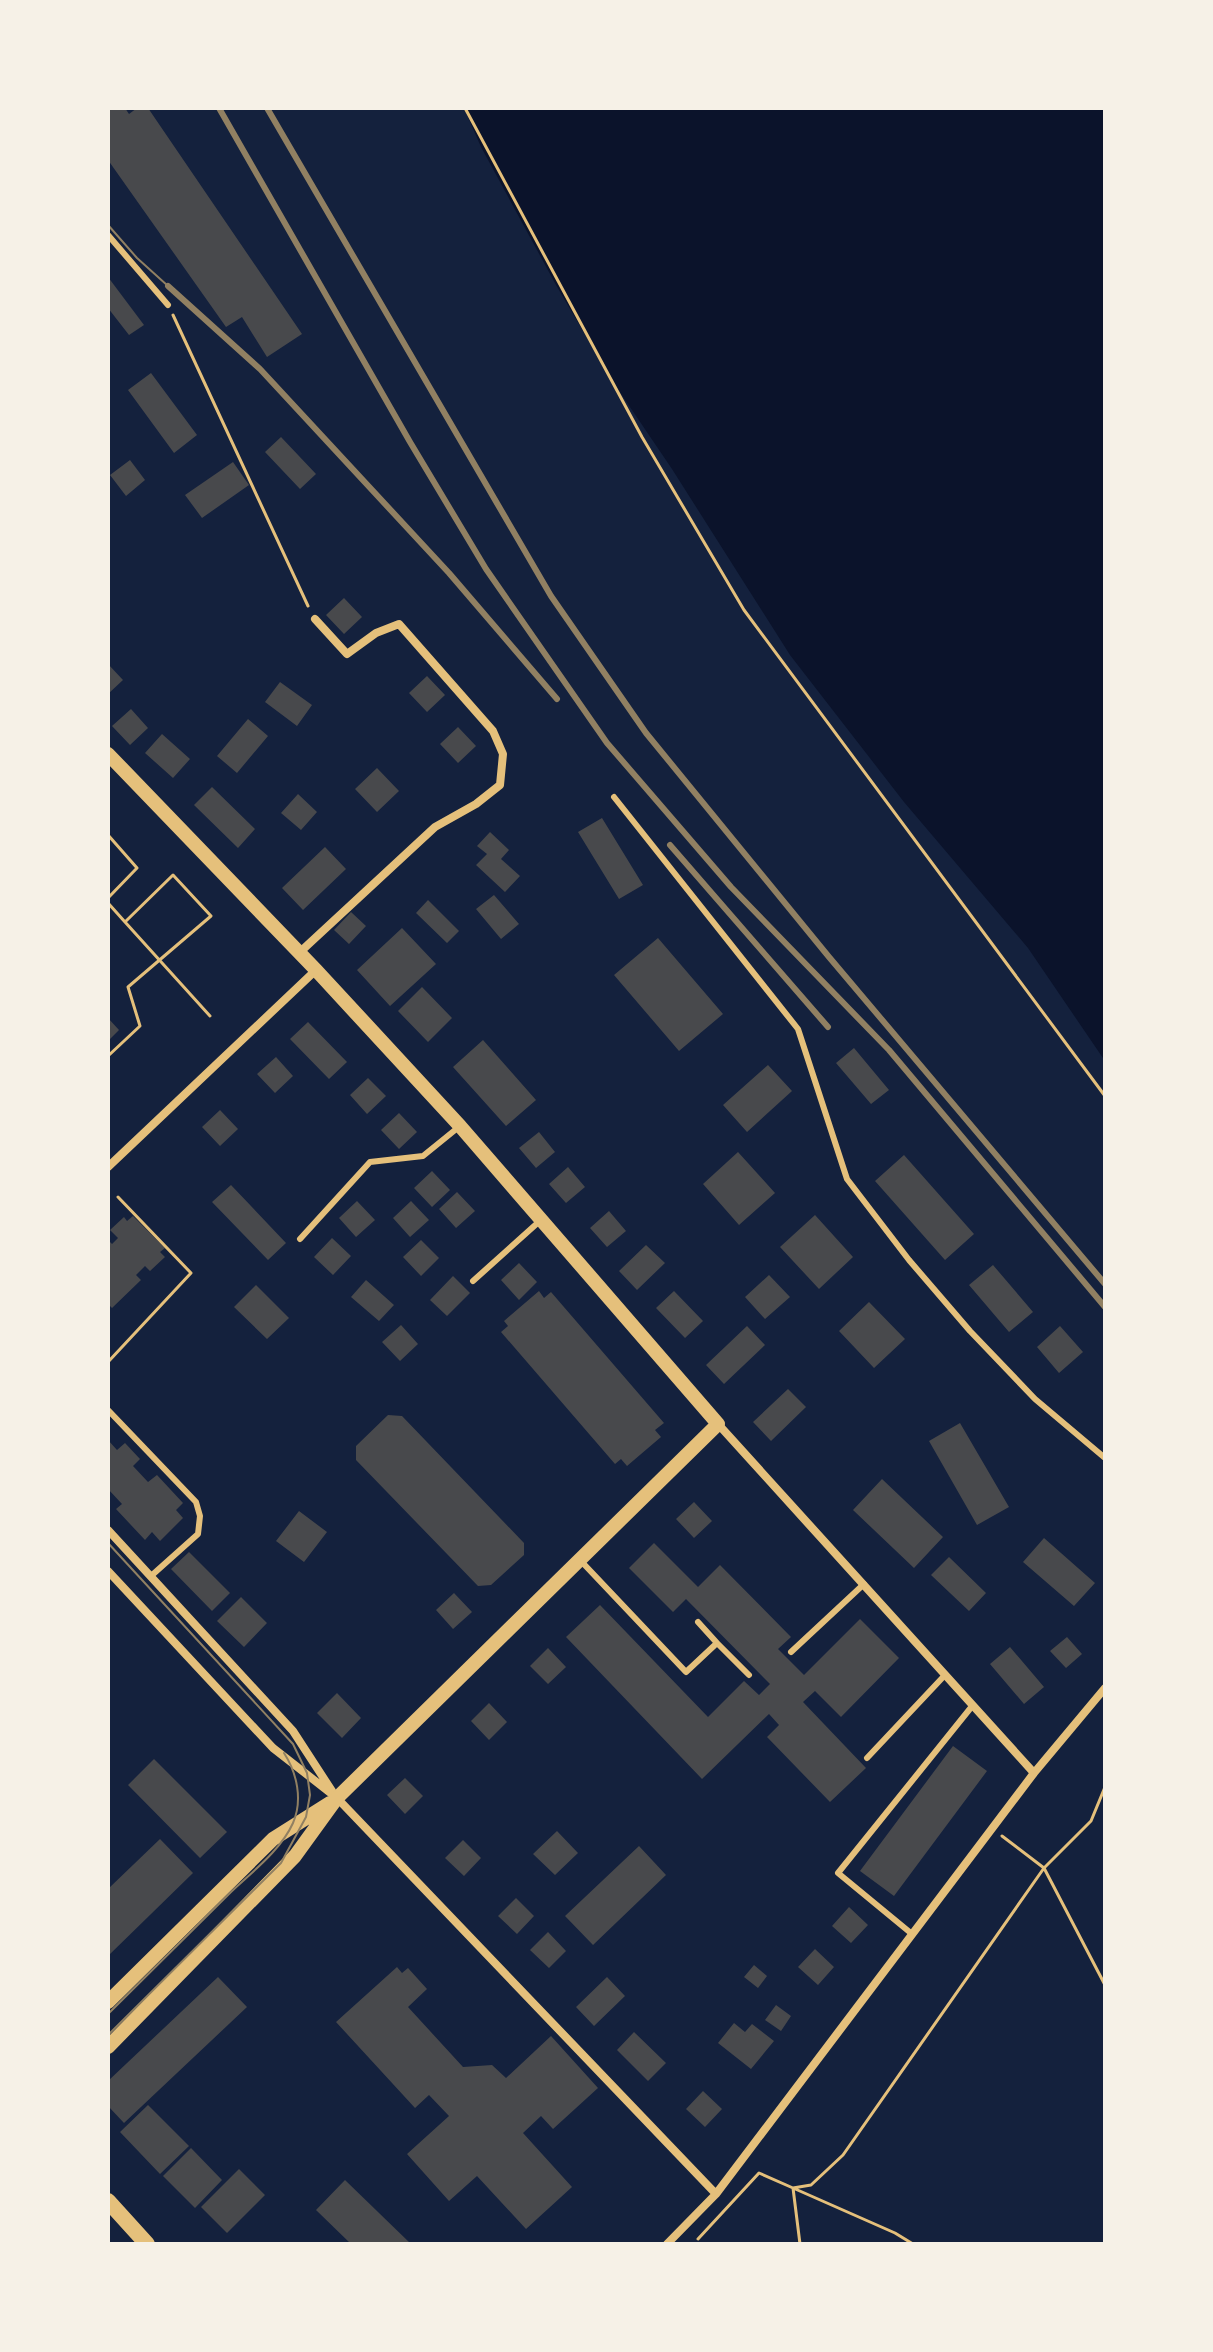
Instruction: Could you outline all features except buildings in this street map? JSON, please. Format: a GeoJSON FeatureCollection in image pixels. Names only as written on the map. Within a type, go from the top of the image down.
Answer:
{"type":"FeatureCollection","features":[{"type":"Feature","properties":{"kind":"main road"},"geometry":{"type":"LineString","coordinates":[[108,2201],[147,2244]]}},
{"type":"Feature","properties":{"kind":"street"},"geometry":{"type":"LineString","coordinates":[[299,953],[435,827],[476,804],[500,785],[503,754],[493,731],[399,624],[376,633],[347,654],[315,619]]}},
{"type":"Feature","properties":{"kind":"street"},"geometry":{"type":"LineString","coordinates":[[108,754],[316,970],[460,1126],[718,1424],[1034,1773]]}},
{"type":"Feature","properties":{"kind":"street"},"geometry":{"type":"LineString","coordinates":[[108,1167],[316,970]]}},
{"type":"Feature","properties":{"kind":"street"},"geometry":{"type":"LineString","coordinates":[[108,2047],[295,1856],[337,1798],[718,1424]]}},
{"type":"Feature","properties":{"kind":"street"},"geometry":{"type":"LineString","coordinates":[[108,1530],[293,1731],[337,1798]]}},
{"type":"Feature","properties":{"kind":"street"},"geometry":{"type":"LineString","coordinates":[[108,1571],[273,1748],[337,1798],[716,2194]]}},
{"type":"Feature","properties":{"kind":"street"},"geometry":{"type":"LineString","coordinates":[[667,2244],[716,2194],[1034,1773],[1105,1688]]}},
{"type":"Feature","properties":{"kind":"street"},"geometry":{"type":"LineString","coordinates":[[108,2002],[273,1839],[337,1798]]}},
{"type":"Feature","properties":{"kind":"lane"},"geometry":{"type":"LineString","coordinates":[[108,235],[168,305]]}},
{"type":"Feature","properties":{"kind":"lane"},"geometry":{"type":"LineString","coordinates":[[614,797],[798,1029],[847,1179],[909,1260],[970,1331],[1035,1399],[1105,1458]]}},
{"type":"Feature","properties":{"kind":"lane"},"geometry":{"type":"LineString","coordinates":[[300,1239],[370,1162],[423,1156],[460,1126]]}},
{"type":"Feature","properties":{"kind":"lane"},"geometry":{"type":"LineString","coordinates":[[473,1281],[542,1219]]}},
{"type":"Feature","properties":{"kind":"lane"},"geometry":{"type":"LineString","coordinates":[[108,1410],[196,1502],[200,1516],[198,1534],[151,1576]]}},
{"type":"Feature","properties":{"kind":"lane"},"geometry":{"type":"LineString","coordinates":[[580,1560],[686,1672],[717,1643]]}},
{"type":"Feature","properties":{"kind":"lane"},"geometry":{"type":"LineString","coordinates":[[791,1652],[864,1584]]}},
{"type":"Feature","properties":{"kind":"lane"},"geometry":{"type":"LineString","coordinates":[[698,1622],[749,1675]]}},
{"type":"Feature","properties":{"kind":"lane"},"geometry":{"type":"LineString","coordinates":[[867,1758],[945,1675]]}},
{"type":"Feature","properties":{"kind":"lane"},"geometry":{"type":"LineString","coordinates":[[912,1934],[838,1873],[973,1705]]}},
{"type":"Feature","properties":{"kind":"path"},"geometry":{"type":"LineString","coordinates":[[465,108],[642,437],[744,610],[1105,1096]]}},
{"type":"Feature","properties":{"kind":"path"},"geometry":{"type":"LineString","coordinates":[[168,305],[315,619]]}},
{"type":"Feature","properties":{"kind":"path"},"geometry":{"type":"LineString","coordinates":[[108,835],[137,868],[108,900],[210,1016]]}},
{"type":"Feature","properties":{"kind":"path"},"geometry":{"type":"LineString","coordinates":[[108,1056],[140,1026],[128,987],[211,916],[173,875],[125,922]]}},
{"type":"Feature","properties":{"kind":"path"},"geometry":{"type":"LineString","coordinates":[[108,1362],[191,1273],[118,1197]]}},
{"type":"Feature","properties":{"kind":"path"},"geometry":{"type":"LineString","coordinates":[[793,2188],[811,2185],[843,2155],[1044,1868],[1091,1821],[1105,1787]]}},
{"type":"Feature","properties":{"kind":"path"},"geometry":{"type":"LineString","coordinates":[[992,1828],[1044,1868],[1105,1985]]}},
{"type":"Feature","properties":{"kind":"path"},"geometry":{"type":"LineString","coordinates":[[698,2239],[759,2173],[895,2233],[913,2244]]}},
{"type":"Feature","properties":{"kind":"path"},"geometry":{"type":"LineString","coordinates":[[793,2188],[800,2244]]}},
{"type":"Feature","properties":{"kind":"water"},"geometry":{"type":"Polygon","coordinates":[[[464,108],[1105,108],[1105,1061],[1028,948],[904,802],[790,655],[613,382],[556,285],[481,147],[464,108]]]}},
{"type":"Feature","properties":{"kind":"tram line"},"geometry":{"type":"LineString","coordinates":[[108,225],[137,258],[168,286]]}},
{"type":"Feature","properties":{"kind":"tram line"},"geometry":{"type":"LineString","coordinates":[[108,1543],[293,1744],[307,1773],[310,1795],[306,1817],[281,1863],[108,2035]]}},
{"type":"Feature","properties":{"kind":"tram line"},"geometry":{"type":"LineString","coordinates":[[108,2014],[265,1860],[288,1833],[296,1814],[298,1796],[295,1778],[284,1753]]}},
{"type":"Feature","properties":{"kind":"railway"},"geometry":{"type":"LineString","coordinates":[[219,108],[486,569],[607,743],[731,887],[889,1050],[1105,1307]]}},
{"type":"Feature","properties":{"kind":"railway"},"geometry":{"type":"LineString","coordinates":[[267,108],[551,596],[646,733],[829,957],[1105,1284]]}},
{"type":"Feature","properties":{"kind":"railway"},"geometry":{"type":"LineString","coordinates":[[168,286],[260,369],[449,573],[557,699]]}},
{"type":"Feature","properties":{"kind":"railway"},"geometry":{"type":"LineString","coordinates":[[670,845],[828,1027]]}}]}
